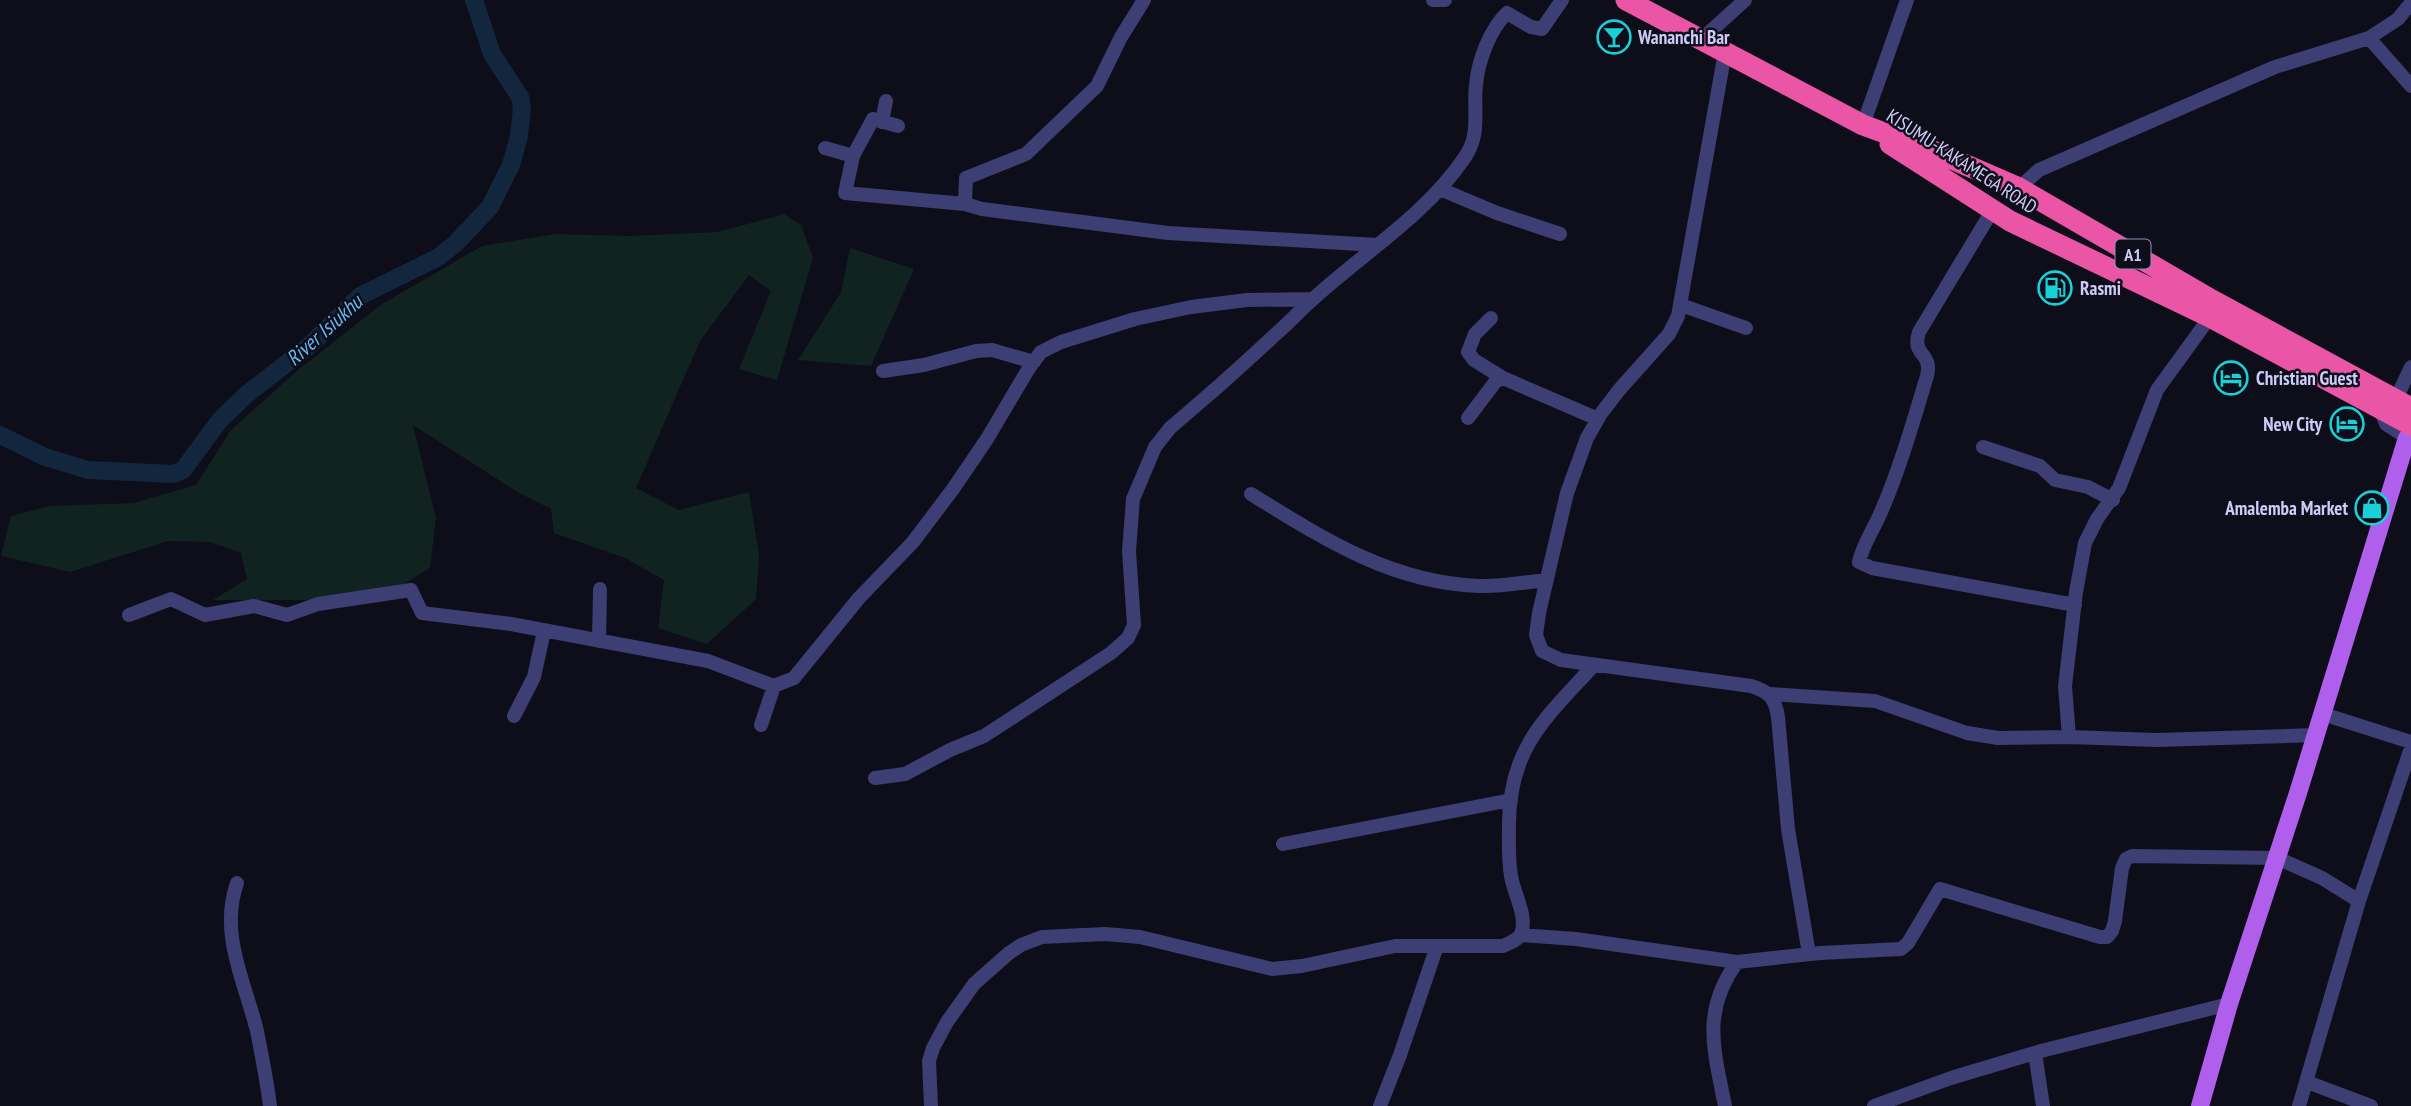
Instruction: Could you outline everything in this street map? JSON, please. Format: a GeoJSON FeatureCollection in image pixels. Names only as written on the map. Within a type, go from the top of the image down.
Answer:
{"type":"FeatureCollection","features":[{"type":"Feature","properties":{"kind":"highway","name":"KISUMU-KAKAMEGA ROAD"},"geometry":{"type":"LineString","coordinates":[[1626,0],[1863,125],[1936,152],[2047,203],[2395,405],[2410,434]]}},
{"type":"Feature","properties":{"kind":"highway","name":"KISUMU-KAKAMEGA ROAD"},"geometry":{"type":"LineString","coordinates":[[1863,125],[1992,212],[2395,405]]}},
{"type":"Feature","properties":{"kind":"highway"},"geometry":{"type":"LineString","coordinates":[[2031,232],[2035,215],[2047,203]]}},
{"type":"Feature","properties":{"kind":"main road"},"geometry":{"type":"LineString","coordinates":[[2200,1106],[2229,1004],[2410,434]]}},
{"type":"Feature","properties":{"kind":"street"},"geometry":{"type":"LineString","coordinates":[[965,204],[965,178],[1026,154],[1097,86],[1121,37],[1144,0]]}},
{"type":"Feature","properties":{"kind":"street"},"geometry":{"type":"LineString","coordinates":[[1433,0],[1445,0]]}},
{"type":"Feature","properties":{"kind":"street"},"geometry":{"type":"LineString","coordinates":[[875,779],[905,774],[950,750],[984,736],[1111,653],[1128,638],[1135,617],[1130,561],[1130,517],[1133,499],[1155,447],[1170,428],[1279,332],[1312,299],[1440,189],[1463,160],[1473,142],[1477,123],[1478,73],[1497,22],[1507,13],[1536,29],[1542,29],[1562,0]]}},
{"type":"Feature","properties":{"kind":"street"},"geometry":{"type":"LineString","coordinates":[[1702,39],[1745,0]]}},
{"type":"Feature","properties":{"kind":"street"},"geometry":{"type":"LineString","coordinates":[[1863,125],[1907,0]]}},
{"type":"Feature","properties":{"kind":"street"},"geometry":{"type":"LineString","coordinates":[[2019,188],[2039,170],[2275,66],[2369,38],[2398,19],[2411,3]]}},
{"type":"Feature","properties":{"kind":"street"},"geometry":{"type":"LineString","coordinates":[[2369,38],[2411,86]]}},
{"type":"Feature","properties":{"kind":"street"},"geometry":{"type":"LineString","coordinates":[[1725,51],[1681,305],[1669,334],[1598,419],[1587,438],[1567,493],[1539,613],[1536,635],[1542,652],[1561,660],[1751,686],[1770,694],[1875,701],[1967,733],[1998,738],[2157,740],[2316,735]]}},
{"type":"Feature","properties":{"kind":"street"},"geometry":{"type":"LineString","coordinates":[[881,122],[886,101]]}},
{"type":"Feature","properties":{"kind":"street"},"geometry":{"type":"LineString","coordinates":[[898,126],[873,120],[853,156],[845,194],[965,204],[982,209],[1168,233],[1377,245]]}},
{"type":"Feature","properties":{"kind":"street"},"geometry":{"type":"LineString","coordinates":[[825,148],[853,156]]}},
{"type":"Feature","properties":{"kind":"street"},"geometry":{"type":"LineString","coordinates":[[1440,189],[1497,213],[1560,234]]}},
{"type":"Feature","properties":{"kind":"street"},"geometry":{"type":"LineString","coordinates":[[1992,212],[1919,332],[1916,341],[1918,350],[1927,359],[1930,367],[1903,456],[1858,562],[1872,568],[2076,605]]}},
{"type":"Feature","properties":{"kind":"street"},"geometry":{"type":"LineString","coordinates":[[129,615],[172,600],[205,615],[254,606],[286,615],[318,604],[411,590],[422,613],[511,624],[708,661],[774,686],[794,678],[859,598],[913,542],[987,439],[1041,352],[1061,342],[1135,319],[1191,307],[1235,301],[1312,299]]}},
{"type":"Feature","properties":{"kind":"street"},"geometry":{"type":"LineString","coordinates":[[1681,305],[1746,328]]}},
{"type":"Feature","properties":{"kind":"street"},"geometry":{"type":"LineString","coordinates":[[2069,737],[2065,686],[2085,542],[2097,519],[2113,500],[2127,471],[2157,390],[2210,317]]}},
{"type":"Feature","properties":{"kind":"street"},"geometry":{"type":"LineString","coordinates":[[1492,318],[1475,334],[1468,352],[1471,358],[1503,378],[1598,419]]}},
{"type":"Feature","properties":{"kind":"street"},"geometry":{"type":"LineString","coordinates":[[883,371],[992,350],[1034,362]]}},
{"type":"Feature","properties":{"kind":"street"},"geometry":{"type":"LineString","coordinates":[[2395,405],[2411,367]]}},
{"type":"Feature","properties":{"kind":"street"},"geometry":{"type":"LineString","coordinates":[[1468,418],[1496,381],[1503,378]]}},
{"type":"Feature","properties":{"kind":"street"},"geometry":{"type":"LineString","coordinates":[[1983,447],[2040,466],[2055,480],[2088,487],[2113,500]]}},
{"type":"Feature","properties":{"kind":"street"},"geometry":{"type":"LineString","coordinates":[[1251,494],[1343,549],[1389,569],[1437,583],[1480,586],[1547,580]]}},
{"type":"Feature","properties":{"kind":"street"},"geometry":{"type":"LineString","coordinates":[[598,641],[600,589]]}},
{"type":"Feature","properties":{"kind":"street"},"geometry":{"type":"LineString","coordinates":[[514,716],[534,677],[544,631]]}},
{"type":"Feature","properties":{"kind":"street"},"geometry":{"type":"LineString","coordinates":[[931,1106],[929,1062],[947,1022],[974,984],[1009,953],[1042,937],[1105,934],[1140,937],[1272,969],[1301,966],[1387,947],[1503,946],[1517,939],[1523,920],[1509,861],[1511,800],[1525,748],[1534,733],[1594,665]]}},
{"type":"Feature","properties":{"kind":"street"},"geometry":{"type":"LineString","coordinates":[[761,724],[774,686]]}},
{"type":"Feature","properties":{"kind":"street"},"geometry":{"type":"LineString","coordinates":[[1770,694],[1776,701],[1788,829],[1809,954]]}},
{"type":"Feature","properties":{"kind":"street"},"geometry":{"type":"LineString","coordinates":[[2323,714],[2411,742]]}},
{"type":"Feature","properties":{"kind":"street"},"geometry":{"type":"LineString","coordinates":[[2299,1106],[2360,901],[2411,748]]}},
{"type":"Feature","properties":{"kind":"street"},"geometry":{"type":"LineString","coordinates":[[1283,844],[1511,800]]}},
{"type":"Feature","properties":{"kind":"street"},"geometry":{"type":"LineString","coordinates":[[1520,935],[1576,939],[1737,962],[1809,954],[1901,949],[1908,943],[1938,890],[1942,888],[1988,905],[2107,937],[2113,928],[2122,868],[2129,857],[2277,858],[2331,883],[2360,901]]}},
{"type":"Feature","properties":{"kind":"street"},"geometry":{"type":"LineString","coordinates":[[237,883],[233,895],[230,935],[256,1029],[270,1106]]}},
{"type":"Feature","properties":{"kind":"street"},"geometry":{"type":"LineString","coordinates":[[1380,1106],[1437,946]]}},
{"type":"Feature","properties":{"kind":"street"},"geometry":{"type":"LineString","coordinates":[[1725,1106],[1715,1058],[1713,1017],[1724,981],[1737,962]]}},
{"type":"Feature","properties":{"kind":"street"},"geometry":{"type":"LineString","coordinates":[[1874,1106],[1951,1078],[2035,1053],[2229,1004]]}},
{"type":"Feature","properties":{"kind":"street"},"geometry":{"type":"LineString","coordinates":[[2035,1053],[2043,1106]]}},
{"type":"Feature","properties":{"kind":"street"},"geometry":{"type":"LineString","coordinates":[[2307,1082],[2371,1106]]}},
{"type":"Feature","properties":{"kind":"green space"},"geometry":{"type":"Polygon","coordinates":[[[784,214],[801,225],[813,258],[777,380],[739,369],[771,291],[749,275],[700,341],[636,488],[679,510],[749,492],[759,556],[756,599],[707,644],[658,628],[664,580],[625,558],[554,533],[551,509],[519,493],[413,425],[436,518],[430,568],[400,586],[309,600],[213,600],[247,579],[241,553],[210,542],[168,541],[70,572],[1,556],[11,516],[50,506],[134,503],[196,485],[231,430],[298,370],[382,304],[482,246],[554,234],[630,236],[718,232],[784,214]]]}},
{"type":"Feature","properties":{"kind":"green space"},"geometry":{"type":"Polygon","coordinates":[[[850,248],[914,269],[871,366],[798,360],[841,292],[850,248]]]}},
{"type":"Feature","properties":{"kind":"waterway","name":"River Isiukhu"},"geometry":{"type":"LineString","coordinates":[[0,435],[45,457],[88,470],[174,474],[183,470],[220,420],[247,394],[309,346],[360,296],[437,258],[455,244],[490,207],[511,165],[519,136],[522,108],[520,97],[492,54],[474,0]]}},
{"type":"Feature","properties":{"kind":"place","name":"Wananchi Bar"},"geometry":{"type":"Point","coordinates":[1614,37]}},
{"type":"Feature","properties":{"kind":"place","name":"Rasmi"},"geometry":{"type":"Point","coordinates":[2055,288]}},
{"type":"Feature","properties":{"kind":"place","name":"Christian Guest"},"geometry":{"type":"Point","coordinates":[2231,378]}},
{"type":"Feature","properties":{"kind":"place","name":"New City"},"geometry":{"type":"Point","coordinates":[2347,424]}},
{"type":"Feature","properties":{"kind":"place","name":"Amalemba Market"},"geometry":{"type":"Point","coordinates":[2372,508]}}]}
